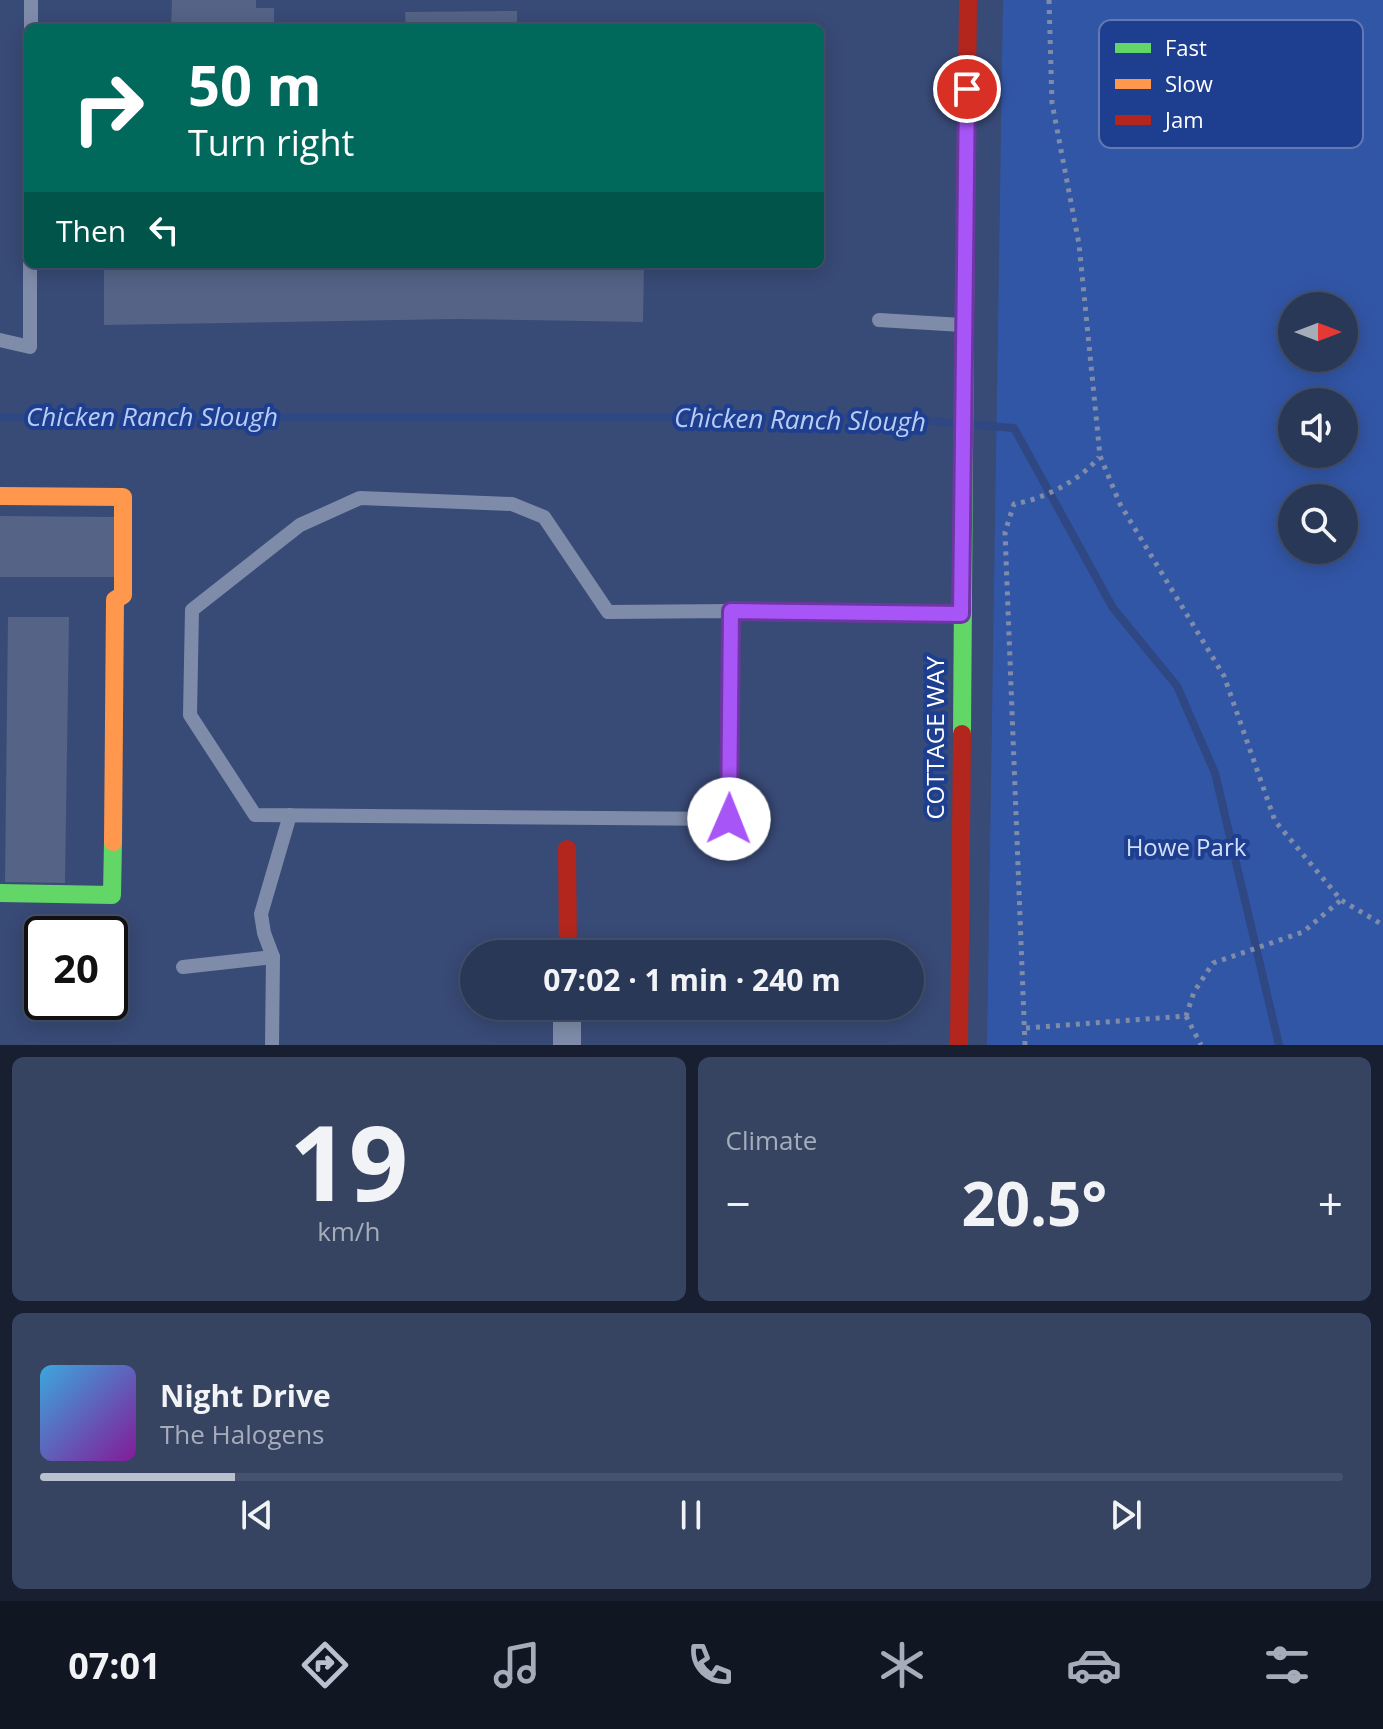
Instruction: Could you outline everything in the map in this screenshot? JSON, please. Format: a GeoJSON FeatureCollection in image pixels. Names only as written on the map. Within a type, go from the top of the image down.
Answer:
{"type":"FeatureCollection","features":[{"type":"Feature","properties":{"kind":"street","name":"COTTAGE WAY"},"geometry":{"type":"LineString","coordinates":[[959,1045],[968,0]]}},
{"type":"Feature","properties":{"kind":"street"},"geometry":{"type":"LineString","coordinates":[[0,496],[123,497],[123,595],[115,600],[112,895],[0,893]]}},
{"type":"Feature","properties":{"kind":"street"},"geometry":{"type":"LineString","coordinates":[[567,849],[568,940]]}},
{"type":"Feature","properties":{"kind":"street"},"geometry":{"type":"LineString","coordinates":[[567,1020],[567,1045]]}},
{"type":"Feature","properties":{"kind":"lane"},"geometry":{"type":"LineString","coordinates":[[31,0],[31,24]]}},
{"type":"Feature","properties":{"kind":"lane"},"geometry":{"type":"LineString","coordinates":[[0,340],[30,347],[30,268]]}},
{"type":"Feature","properties":{"kind":"lane"},"geometry":{"type":"LineString","coordinates":[[879,320],[966,325]]}},
{"type":"Feature","properties":{"kind":"lane"},"geometry":{"type":"LineString","coordinates":[[731,611],[729,819],[255,815],[190,715],[192,610],[300,525],[360,498],[512,504],[544,517],[608,612],[731,611],[961,614]]}},
{"type":"Feature","properties":{"kind":"lane"},"geometry":{"type":"LineString","coordinates":[[272,1045],[273,957],[261,914],[290,815]]}},
{"type":"Feature","properties":{"kind":"lane"},"geometry":{"type":"LineString","coordinates":[[183,967],[273,957]]}},
{"type":"Feature","properties":{"kind":"path"},"geometry":{"type":"LineString","coordinates":[[1049,0],[1052,103],[1079,244],[1100,456],[1120,504],[1224,676],[1275,821],[1341,900],[1383,925]]}},
{"type":"Feature","properties":{"kind":"path"},"geometry":{"type":"LineString","coordinates":[[1025,1045],[1005,532],[1014,504],[1032,501],[1088,471],[1100,456]]}},
{"type":"Feature","properties":{"kind":"path"},"geometry":{"type":"LineString","coordinates":[[1201,1045],[1186,1016],[1194,992],[1213,963],[1282,940],[1315,925],[1341,900]]}},
{"type":"Feature","properties":{"kind":"path"},"geometry":{"type":"LineString","coordinates":[[1026,1028],[1186,1016]]}},
{"type":"Feature","properties":{"kind":"green space","name":"Howe Park"},"geometry":{"type":"Polygon","coordinates":[[[1003,0],[1383,0],[1383,1045],[987,1045],[1003,0]]]}},
{"type":"Feature","properties":{"kind":"building"},"geometry":{"type":"Polygon","coordinates":[[[172,0],[256,0],[256,8],[274,8],[274,24],[171,24],[172,0]]]}},
{"type":"Feature","properties":{"kind":"building"},"geometry":{"type":"Polygon","coordinates":[[[517,11],[517,24],[406,24],[405,12],[517,11]]]}},
{"type":"Feature","properties":{"kind":"building"},"geometry":{"type":"Polygon","coordinates":[[[104,268],[644,268],[643,322],[457,319],[104,325],[104,268]]]}},
{"type":"Feature","properties":{"kind":"building"},"geometry":{"type":"Polygon","coordinates":[[[0,516],[114,517],[114,577],[0,577],[0,516]]]}},
{"type":"Feature","properties":{"kind":"building"},"geometry":{"type":"Polygon","coordinates":[[[8,617],[69,617],[65,883],[5,882],[8,617]]]}},
{"type":"Feature","properties":{"kind":"waterway","name":"Chicken Ranch Slough"},"geometry":{"type":"LineString","coordinates":[[0,417],[895,418],[954,423]]}},
{"type":"Feature","properties":{"kind":"waterway","name":"Chicken Ranch Slough"},"geometry":{"type":"LineString","coordinates":[[976,425],[1014,428],[1113,608],[1177,686],[1215,773],[1279,1045]]}},
{"type":"Feature","properties":{"kind":"traffic: fast"},"geometry":{"type":"LineString","coordinates":[[962,734],[966,179]]}},
{"type":"Feature","properties":{"kind":"traffic: fast"},"geometry":{"type":"LineString","coordinates":[[0,893],[112,895],[113,842]]}},
{"type":"Feature","properties":{"kind":"traffic: slow"},"geometry":{"type":"LineString","coordinates":[[0,496],[123,497],[123,595],[115,600],[113,842]]}},
{"type":"Feature","properties":{"kind":"traffic: jam"},"geometry":{"type":"LineString","coordinates":[[966,179],[968,0]]}},
{"type":"Feature","properties":{"kind":"traffic: jam"},"geometry":{"type":"LineString","coordinates":[[959,1045],[962,734]]}},
{"type":"Feature","properties":{"kind":"traffic: jam"},"geometry":{"type":"LineString","coordinates":[[567,849],[568,940]]}},
{"type":"Feature","properties":{"kind":"route"},"geometry":{"type":"LineString","coordinates":[[729,819],[731,611],[961,614],[967,89]]}}]}
